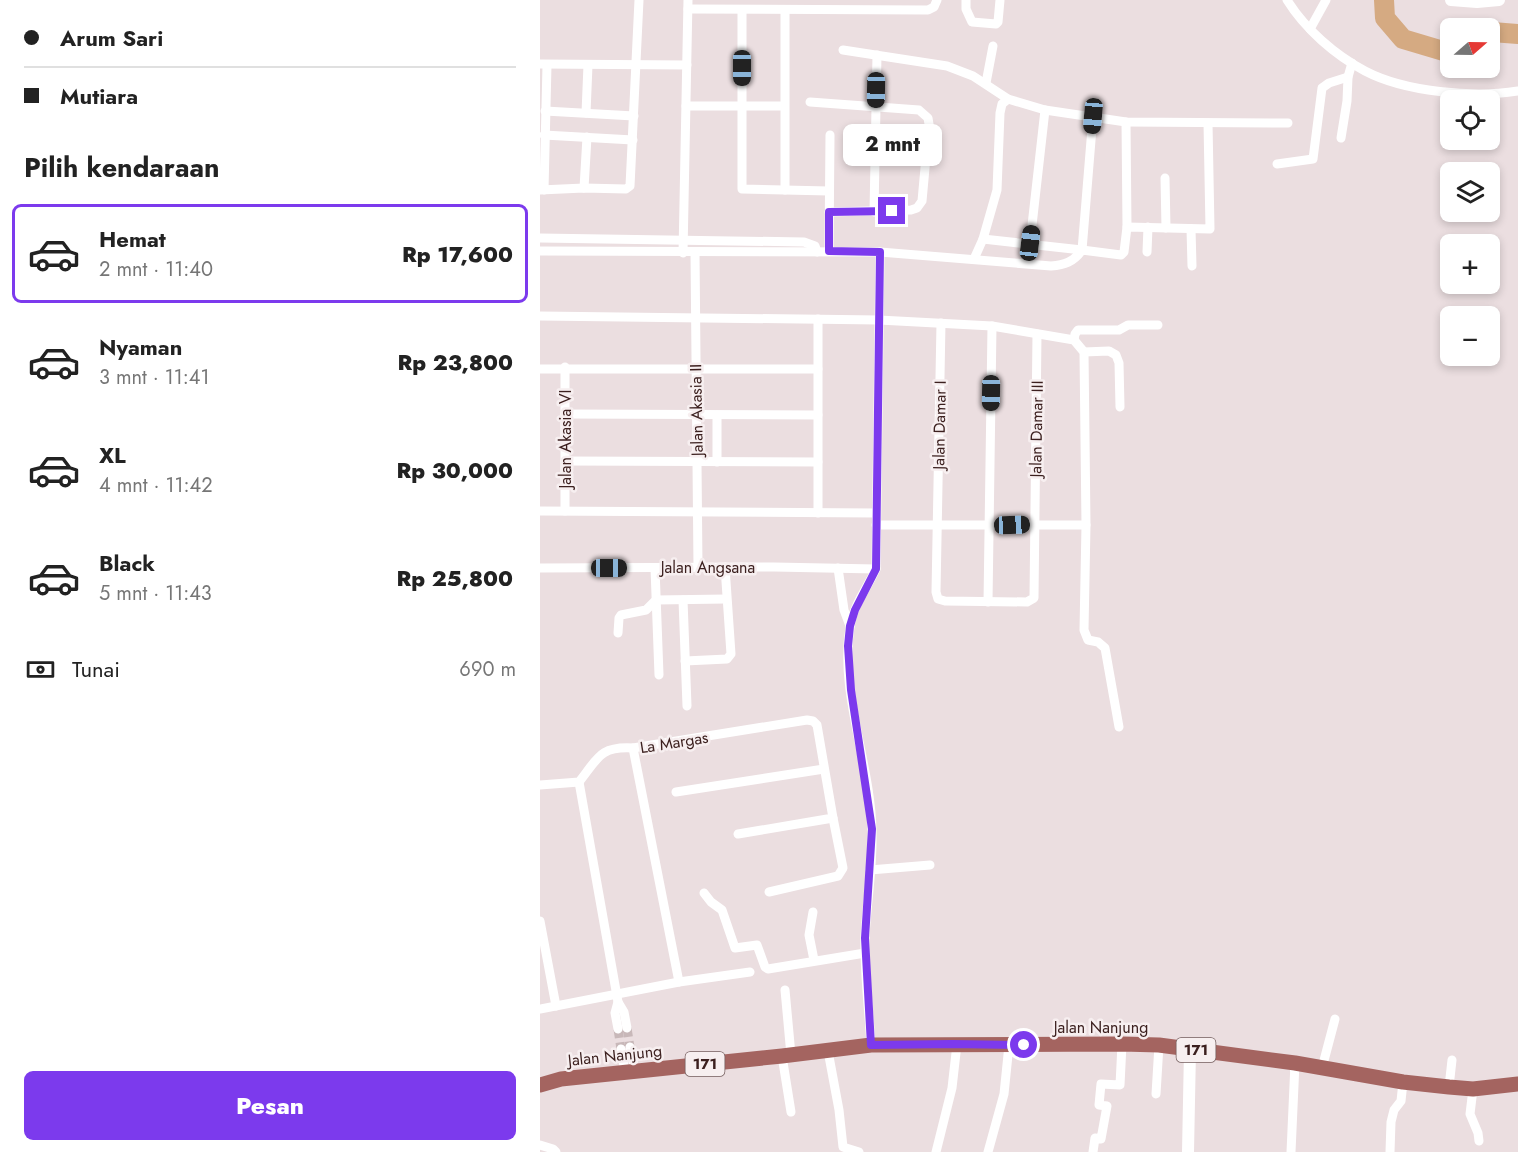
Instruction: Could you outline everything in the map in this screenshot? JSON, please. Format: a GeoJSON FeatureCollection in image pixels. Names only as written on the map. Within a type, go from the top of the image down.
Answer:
{"type":"FeatureCollection","features":[{"type":"Feature","properties":{"kind":"main road","name":"Jalan Nanjung"},"geometry":{"type":"LineString","coordinates":[[540,1085],[561,1079],[871,1045],[957,1044],[1159,1045],[1449,1087],[1473,1089],[1518,1084]]}},
{"type":"Feature","properties":{"kind":"street"},"geometry":{"type":"LineString","coordinates":[[639,0],[637,64],[633,140],[629,188],[542,190],[544,64],[637,64],[687,65]]}},
{"type":"Feature","properties":{"kind":"street"},"geometry":{"type":"LineString","coordinates":[[683,253],[688,4],[742,10],[928,10],[934,8],[937,0]]}},
{"type":"Feature","properties":{"kind":"street"},"geometry":{"type":"LineString","coordinates":[[966,0],[966,9],[972,22],[996,24],[1000,0]]}},
{"type":"Feature","properties":{"kind":"street"},"geometry":{"type":"LineString","coordinates":[[1287,0],[1310,29],[1352,63],[1379,77],[1440,91],[1483,94],[1518,91]]}},
{"type":"Feature","properties":{"kind":"street"},"geometry":{"type":"LineString","coordinates":[[1310,29],[1326,0]]}},
{"type":"Feature","properties":{"kind":"street"},"geometry":{"type":"LineString","coordinates":[[1452,0],[1499,0]]}},
{"type":"Feature","properties":{"kind":"street"},"geometry":{"type":"LineString","coordinates":[[742,10],[742,189],[830,190]]}},
{"type":"Feature","properties":{"kind":"street"},"geometry":{"type":"LineString","coordinates":[[785,10],[785,190]]}},
{"type":"Feature","properties":{"kind":"street"},"geometry":{"type":"LineString","coordinates":[[986,83],[993,46]]}},
{"type":"Feature","properties":{"kind":"street"},"geometry":{"type":"LineString","coordinates":[[843,50],[947,66],[986,83],[1008,99],[1045,110],[1126,122],[1288,123]]}},
{"type":"Feature","properties":{"kind":"street"},"geometry":{"type":"LineString","coordinates":[[874,212],[877,55]]}},
{"type":"Feature","properties":{"kind":"street"},"geometry":{"type":"LineString","coordinates":[[1341,138],[1348,77],[1352,63]]}},
{"type":"Feature","properties":{"kind":"street"},"geometry":{"type":"LineString","coordinates":[[586,113],[588,64]]}},
{"type":"Feature","properties":{"kind":"street"},"geometry":{"type":"LineString","coordinates":[[1277,164],[1313,159],[1322,88],[1329,83],[1348,77]]}},
{"type":"Feature","properties":{"kind":"street"},"geometry":{"type":"LineString","coordinates":[[974,260],[997,190],[1001,108],[1008,99]]}},
{"type":"Feature","properties":{"kind":"street"},"geometry":{"type":"LineString","coordinates":[[810,102],[919,110],[928,118],[930,124],[922,201],[917,208],[874,212],[829,212]]}},
{"type":"Feature","properties":{"kind":"street"},"geometry":{"type":"LineString","coordinates":[[686,106],[784,106]]}},
{"type":"Feature","properties":{"kind":"street"},"geometry":{"type":"LineString","coordinates":[[1030,243],[1045,110]]}},
{"type":"Feature","properties":{"kind":"street"},"geometry":{"type":"LineString","coordinates":[[545,111],[634,116]]}},
{"type":"Feature","properties":{"kind":"street"},"geometry":{"type":"LineString","coordinates":[[540,251],[880,252],[1058,266],[1072,261],[1082,250],[1093,116]]}},
{"type":"Feature","properties":{"kind":"street"},"geometry":{"type":"LineString","coordinates":[[983,238],[1121,255],[1124,252],[1126,226],[1126,122]]}},
{"type":"Feature","properties":{"kind":"street"},"geometry":{"type":"LineString","coordinates":[[1126,226],[1208,230],[1210,226],[1208,123]]}},
{"type":"Feature","properties":{"kind":"street"},"geometry":{"type":"LineString","coordinates":[[544,135],[633,140]]}},
{"type":"Feature","properties":{"kind":"street"},"geometry":{"type":"LineString","coordinates":[[829,251],[830,135]]}},
{"type":"Feature","properties":{"kind":"street"},"geometry":{"type":"LineString","coordinates":[[584,188],[587,137]]}},
{"type":"Feature","properties":{"kind":"street"},"geometry":{"type":"LineString","coordinates":[[1165,178],[1166,228]]}},
{"type":"Feature","properties":{"kind":"street"},"geometry":{"type":"LineString","coordinates":[[1147,252],[1148,227]]}},
{"type":"Feature","properties":{"kind":"street"},"geometry":{"type":"LineString","coordinates":[[1191,229],[1192,266]]}},
{"type":"Feature","properties":{"kind":"street"},"geometry":{"type":"LineString","coordinates":[[540,238],[804,242],[815,246],[817,252]]}},
{"type":"Feature","properties":{"kind":"street"},"geometry":{"type":"LineString","coordinates":[[871,1045],[865,953],[872,829],[851,690],[848,646],[850,626],[855,610],[876,569],[880,252]]}},
{"type":"Feature","properties":{"kind":"street","name":"Jalan Akasia II"},"geometry":{"type":"LineString","coordinates":[[695,253],[698,567]]}},
{"type":"Feature","properties":{"kind":"street"},"geometry":{"type":"LineString","coordinates":[[540,316],[879,320],[992,326],[1074,340],[1084,352],[1085,634],[1088,640],[1098,642],[1105,648],[1119,727]]}},
{"type":"Feature","properties":{"kind":"street"},"geometry":{"type":"LineString","coordinates":[[818,320],[818,513]]}},
{"type":"Feature","properties":{"kind":"street","name":"Jalan Damar I"},"geometry":{"type":"LineString","coordinates":[[940,323],[936,592],[938,599],[945,601],[988,602]]}},
{"type":"Feature","properties":{"kind":"street"},"geometry":{"type":"LineString","coordinates":[[1074,340],[1078,330],[1119,330],[1128,325],[1158,325]]}},
{"type":"Feature","properties":{"kind":"street"},"geometry":{"type":"LineString","coordinates":[[988,602],[992,326]]}},
{"type":"Feature","properties":{"kind":"street","name":"Jalan Damar III"},"geometry":{"type":"LineString","coordinates":[[988,602],[1031,601],[1034,598],[1038,334]]}},
{"type":"Feature","properties":{"kind":"street"},"geometry":{"type":"LineString","coordinates":[[1084,352],[1109,351],[1116,355],[1119,363],[1120,407]]}},
{"type":"Feature","properties":{"kind":"street","name":"Jalan Akasia VI"},"geometry":{"type":"LineString","coordinates":[[564,368],[565,512]]}},
{"type":"Feature","properties":{"kind":"street"},"geometry":{"type":"LineString","coordinates":[[540,369],[818,369]]}},
{"type":"Feature","properties":{"kind":"street"},"geometry":{"type":"LineString","coordinates":[[565,414],[818,415]]}},
{"type":"Feature","properties":{"kind":"street"},"geometry":{"type":"LineString","coordinates":[[717,415],[717,462]]}},
{"type":"Feature","properties":{"kind":"street"},"geometry":{"type":"LineString","coordinates":[[565,461],[818,462]]}},
{"type":"Feature","properties":{"kind":"street"},"geometry":{"type":"LineString","coordinates":[[540,511],[876,513]]}},
{"type":"Feature","properties":{"kind":"street"},"geometry":{"type":"LineString","coordinates":[[876,525],[1086,525]]}},
{"type":"Feature","properties":{"kind":"street"},"geometry":{"type":"LineString","coordinates":[[685,661],[729,657],[731,654],[725,567]]}},
{"type":"Feature","properties":{"kind":"street","name":"Jalan Angsana"},"geometry":{"type":"LineString","coordinates":[[540,568],[876,569]]}},
{"type":"Feature","properties":{"kind":"street"},"geometry":{"type":"LineString","coordinates":[[655,568],[659,675]]}},
{"type":"Feature","properties":{"kind":"street"},"geometry":{"type":"LineString","coordinates":[[838,568],[844,610],[850,626]]}},
{"type":"Feature","properties":{"kind":"street"},"geometry":{"type":"LineString","coordinates":[[618,633],[621,615],[647,610],[656,600],[726,599]]}},
{"type":"Feature","properties":{"kind":"street"},"geometry":{"type":"LineString","coordinates":[[683,600],[687,706]]}},
{"type":"Feature","properties":{"kind":"street","name":"La Margas"},"geometry":{"type":"LineString","coordinates":[[679,982],[633,748],[807,720],[817,725],[842,872],[838,876],[769,892]]}},
{"type":"Feature","properties":{"kind":"street"},"geometry":{"type":"LineString","coordinates":[[540,785],[579,782],[610,748],[633,748]]}},
{"type":"Feature","properties":{"kind":"street"},"geometry":{"type":"LineString","coordinates":[[676,792],[824,769]]}},
{"type":"Feature","properties":{"kind":"street"},"geometry":{"type":"LineString","coordinates":[[579,782],[618,999],[615,1013],[622,1028]]}},
{"type":"Feature","properties":{"kind":"street"},"geometry":{"type":"LineString","coordinates":[[738,834],[833,818]]}},
{"type":"Feature","properties":{"kind":"street"},"geometry":{"type":"LineString","coordinates":[[870,870],[930,865]]}},
{"type":"Feature","properties":{"kind":"street"},"geometry":{"type":"LineString","coordinates":[[704,893],[722,910],[735,948],[757,945],[765,967],[768,969],[865,953]]}},
{"type":"Feature","properties":{"kind":"street"},"geometry":{"type":"LineString","coordinates":[[813,912],[809,934],[814,960]]}},
{"type":"Feature","properties":{"kind":"street"},"geometry":{"type":"LineString","coordinates":[[540,921],[556,1006]]}},
{"type":"Feature","properties":{"kind":"street"},"geometry":{"type":"LineString","coordinates":[[540,1009],[618,999],[679,982],[750,972]]}},
{"type":"Feature","properties":{"kind":"street"},"geometry":{"type":"LineString","coordinates":[[785,990],[786,1056],[791,1112]]}},
{"type":"Feature","properties":{"kind":"street"},"geometry":{"type":"LineString","coordinates":[[1323,1068],[1335,1019]]}},
{"type":"Feature","properties":{"kind":"street"},"geometry":{"type":"LineString","coordinates":[[936,1152],[952,1088],[957,1044]]}},
{"type":"Feature","properties":{"kind":"street"},"geometry":{"type":"LineString","coordinates":[[1093,1152],[1095,1138],[1101,1139],[1107,1106],[1100,1105],[1101,1084],[1120,1085],[1122,1044]]}},
{"type":"Feature","properties":{"kind":"street"},"geometry":{"type":"LineString","coordinates":[[988,1152],[1004,1094],[1009,1045]]}},
{"type":"Feature","properties":{"kind":"street"},"geometry":{"type":"LineString","coordinates":[[1156,1094],[1159,1045]]}},
{"type":"Feature","properties":{"kind":"street"},"geometry":{"type":"LineString","coordinates":[[626,1048],[630,1072]]}},
{"type":"Feature","properties":{"kind":"street"},"geometry":{"type":"LineString","coordinates":[[1188,1152],[1190,1050]]}},
{"type":"Feature","properties":{"kind":"street"},"geometry":{"type":"LineString","coordinates":[[828,1051],[843,1147],[859,1152]]}},
{"type":"Feature","properties":{"kind":"street"},"geometry":{"type":"LineString","coordinates":[[1449,1087],[1452,1060]]}},
{"type":"Feature","properties":{"kind":"street"},"geometry":{"type":"LineString","coordinates":[[1291,1152],[1295,1063]]}},
{"type":"Feature","properties":{"kind":"street"},"geometry":{"type":"LineString","coordinates":[[1390,1152],[1390,1122],[1394,1110],[1401,1101],[1404,1082]]}},
{"type":"Feature","properties":{"kind":"street"},"geometry":{"type":"LineString","coordinates":[[1473,1089],[1470,1114],[1477,1129],[1479,1142]]}},
{"type":"Feature","properties":{"kind":"street"},"geometry":{"type":"LineString","coordinates":[[540,1144],[556,1152]]}},
{"type":"Feature","properties":{"kind":"waterway"},"geometry":{"type":"LineString","coordinates":[[1384,0],[1385,18],[1403,39],[1440,50]]}},
{"type":"Feature","properties":{"kind":"waterway"},"geometry":{"type":"LineString","coordinates":[[1500,33],[1518,34]]}},
{"type":"Feature","properties":{"kind":"tunnel"},"geometry":{"type":"LineString","coordinates":[[627,1028],[630,1047]]}},
{"type":"Feature","properties":{"kind":"tunnel"},"geometry":{"type":"LineString","coordinates":[[618,1029],[621,1049]]}},
{"type":"Feature","properties":{"kind":"route"},"geometry":{"type":"LineString","coordinates":[[892,211],[829,212],[829,251],[880,252],[876,569],[855,610],[850,626],[848,646],[851,690],[872,829],[873,848],[865,938],[871,1045],[1024,1045]]}}]}
